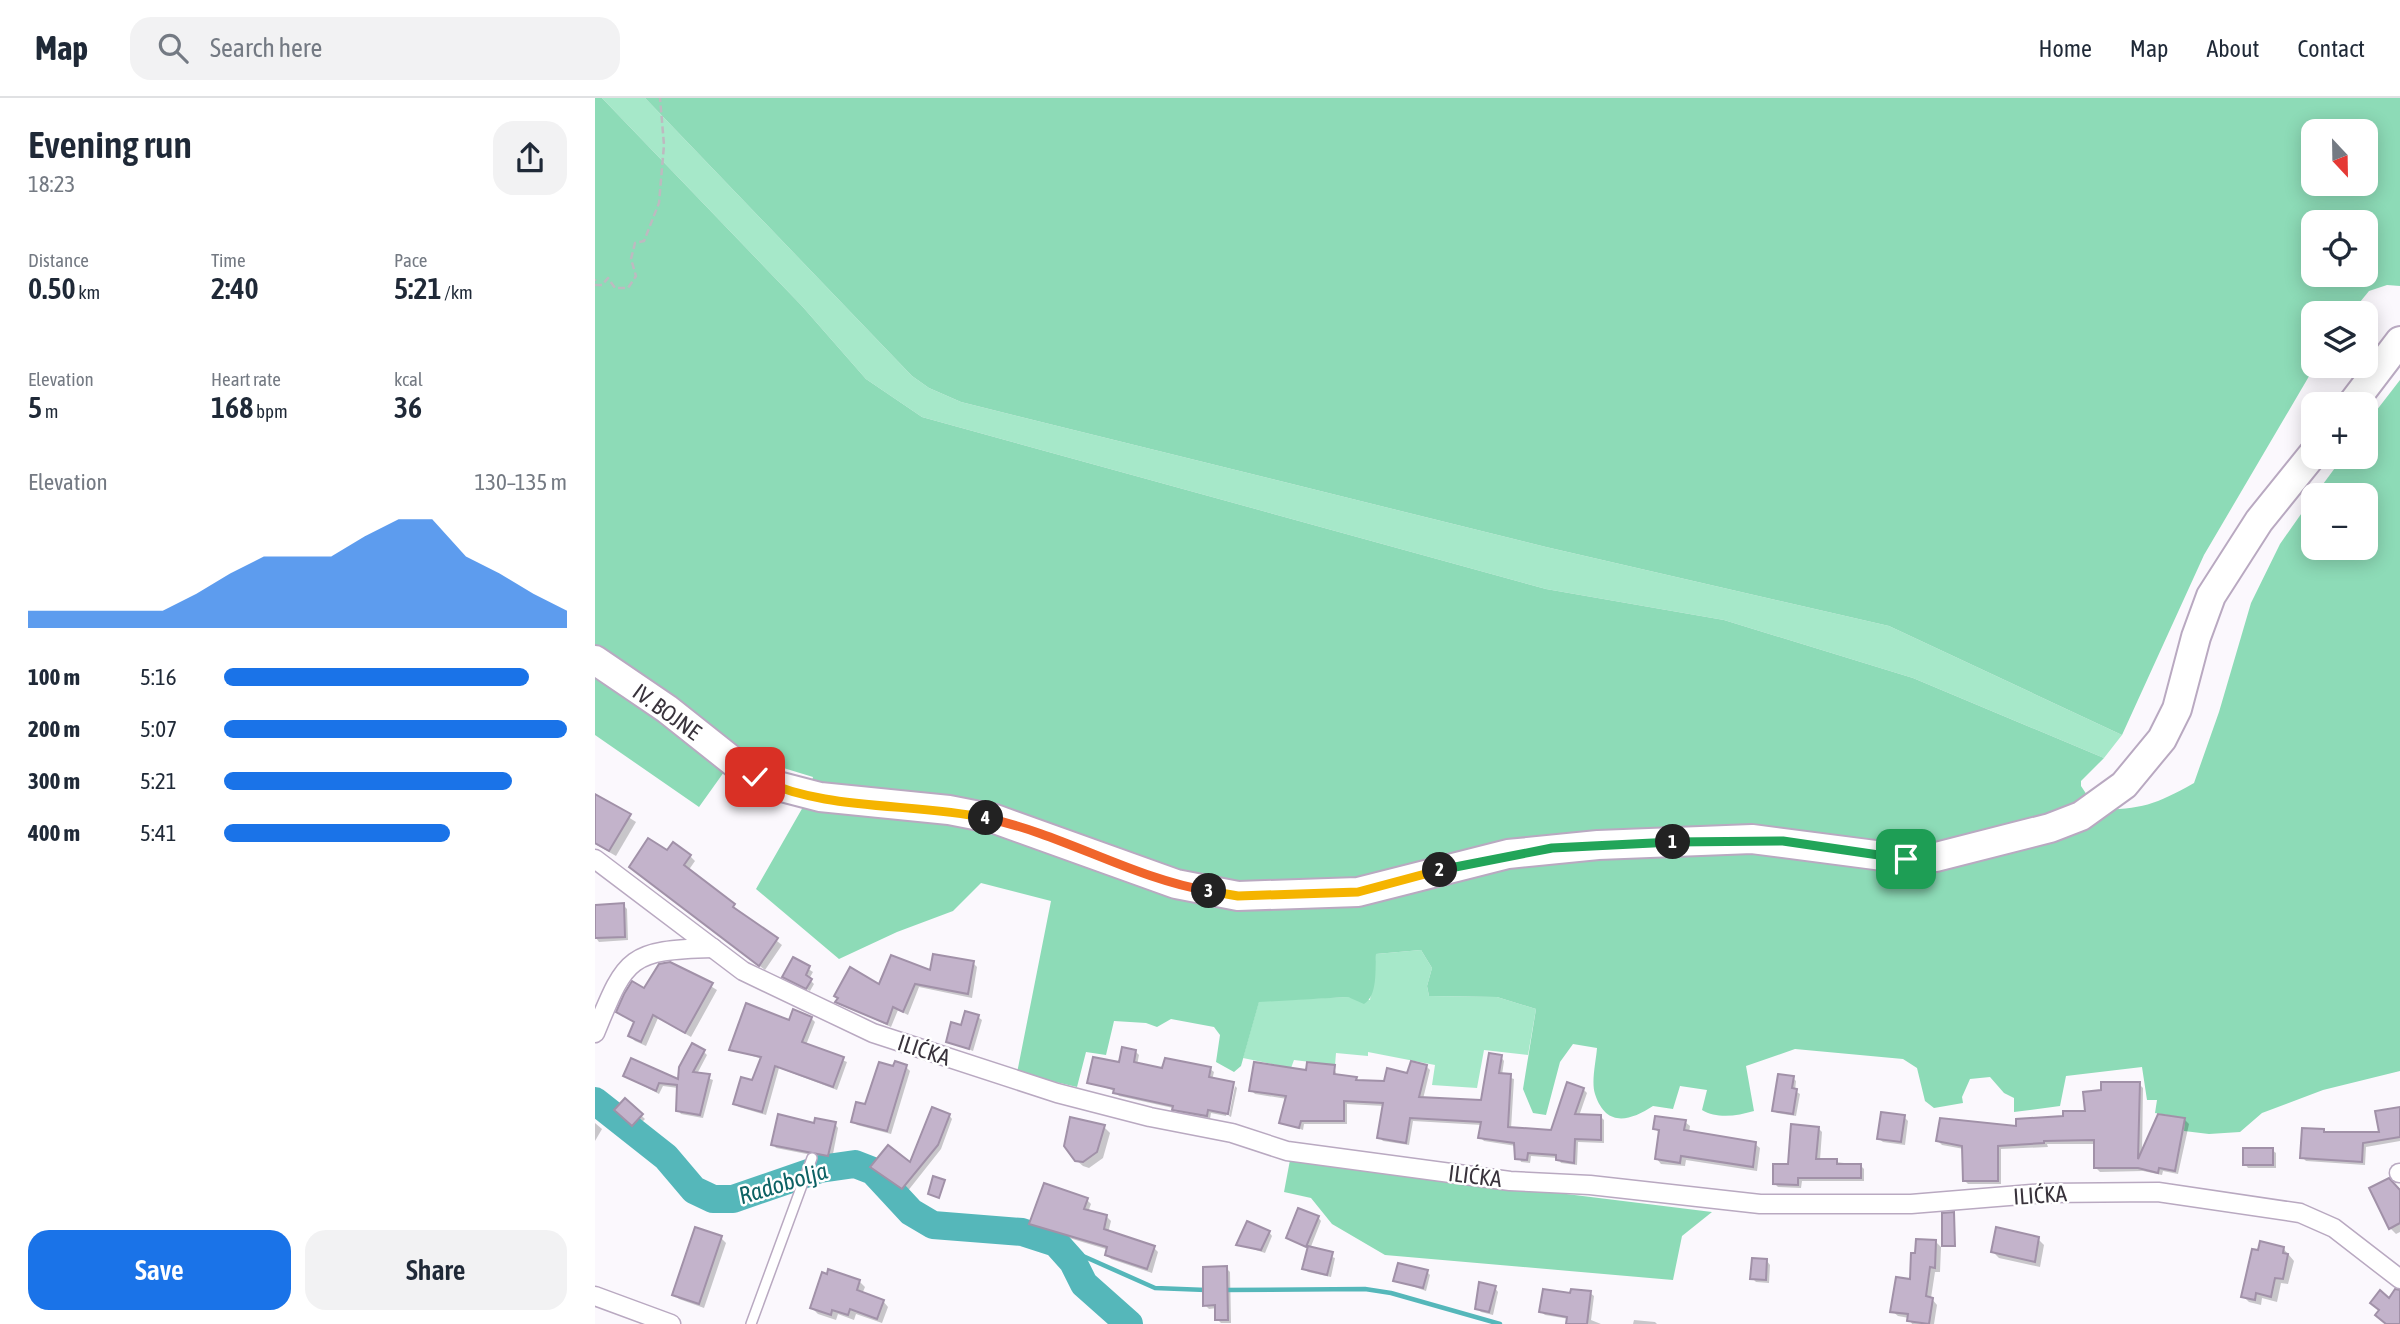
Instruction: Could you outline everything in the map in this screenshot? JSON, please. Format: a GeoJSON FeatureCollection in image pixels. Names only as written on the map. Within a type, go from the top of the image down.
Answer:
{"type":"FeatureCollection","features":[{"type":"Feature","properties":{"kind":"main road"},"geometry":{"type":"LineString","coordinates":[[2361,392],[2400,341]]}},
{"type":"Feature","properties":{"kind":"main road","name":"IV. BOJNE"},"geometry":{"type":"LineString","coordinates":[[595,660],[667,709],[740,767],[770,784],[820,797],[949,810],[995,820],[1176,884],[1238,896],[1358,892],[1458,865],[1552,848],[1752,839],[1906,859],[1936,857],[2050,828],[2081,816],[2124,785],[2162,739],[2177,709],[2196,637],[2211,596],[2259,521],[2301,469]]}},
{"type":"Feature","properties":{"kind":"street","name":"ILIĆKA"},"geometry":{"type":"LineString","coordinates":[[595,859],[743,971],[873,1033],[1057,1093],[1232,1133],[1287,1150],[1510,1181],[1590,1185],[1760,1204],[1911,1204],[2045,1193],[2158,1192],[2300,1213],[2334,1228],[2400,1279]]}},
{"type":"Feature","properties":{"kind":"street"},"geometry":{"type":"LineString","coordinates":[[595,1033],[618,979],[631,962],[681,949],[713,948]]}},
{"type":"Feature","properties":{"kind":"street"},"geometry":{"type":"LineString","coordinates":[[595,1296],[671,1324]]}},
{"type":"Feature","properties":{"kind":"lane"},"geometry":{"type":"LineString","coordinates":[[751,1324],[811,1163]]}},
{"type":"Feature","properties":{"kind":"path"},"geometry":{"type":"LineString","coordinates":[[595,282],[602,285],[608,278],[615,288],[628,288],[636,276],[631,259],[635,243],[644,242],[659,203],[664,145],[660,98]]}},
{"type":"Feature","properties":{"kind":"green space"},"geometry":{"type":"Polygon","coordinates":[[[595,98],[602,98],[802,306],[866,379],[922,417],[1546,589],[1724,620],[1913,678],[2104,758],[2081,781],[2081,786],[2097,810],[2148,804],[2194,783],[2219,712],[2251,603],[2280,544],[2301,514],[2301,560],[2378,560],[2378,483],[2324,483],[2334,469],[2378,469],[2378,408],[2400,380],[2400,1071],[2323,1090],[2262,1113],[2240,1132],[2209,1134],[2184,1131],[2185,1118],[2155,1113],[2157,1100],[2147,1100],[2142,1067],[2066,1076],[2060,1106],[2014,1112],[2014,1098],[2004,1093],[1990,1077],[1970,1079],[1962,1097],[1963,1103],[1934,1108],[1925,1101],[1917,1068],[1903,1059],[1795,1049],[1746,1066],[1754,1111],[1727,1116],[1708,1113],[1702,1110],[1707,1090],[1680,1086],[1673,1109],[1653,1106],[1636,1115],[1619,1118],[1605,1112],[1595,1094],[1597,1048],[1573,1044],[1560,1062],[1546,1115],[1533,1113],[1523,1089],[1536,1009],[1497,997],[1429,996],[1427,986],[1432,968],[1421,950],[1376,954],[1374,988],[1364,1004],[1348,997],[1259,1002],[1241,1066],[1234,1072],[1216,1062],[1220,1035],[1214,1027],[1171,1019],[1157,1027],[1146,1023],[1114,1021],[1106,1055],[1086,1052],[1077,1087],[1017,1073],[1051,901],[981,883],[953,911],[897,932],[839,959],[756,889],[807,800],[813,777],[754,759],[739,751],[699,807],[595,735],[595,98]]]}},
{"type":"Feature","properties":{"kind":"green space"},"geometry":{"type":"Polygon","coordinates":[[[602,98],[645,98],[912,376],[929,388],[961,402],[1546,547],[1889,626],[2122,735],[2104,758],[1913,678],[1724,620],[1546,589],[922,417],[866,379],[802,306],[602,98]]]}},
{"type":"Feature","properties":{"kind":"green space"},"geometry":{"type":"Polygon","coordinates":[[[645,98],[2400,98],[2400,286],[2387,285],[2369,291],[2361,301],[2301,301],[2301,378],[2308,378],[2204,555],[2122,735],[1889,626],[1546,547],[961,402],[929,388],[912,376],[645,98]]]}},
{"type":"Feature","properties":{"kind":"green space"},"geometry":{"type":"Polygon","coordinates":[[[1421,950],[1432,968],[1427,986],[1429,996],[1497,997],[1536,1009],[1528,1055],[1484,1050],[1477,1088],[1432,1085],[1435,1065],[1368,1052],[1368,1056],[1336,1053],[1335,1065],[1294,1060],[1291,1068],[1243,1058],[1259,1001],[1348,997],[1370,1000],[1376,954],[1421,950]]]}},
{"type":"Feature","properties":{"kind":"green space"},"geometry":{"type":"Polygon","coordinates":[[[1290,1160],[1712,1212],[1682,1236],[1673,1280],[1385,1255],[1332,1224],[1311,1198],[1284,1192],[1290,1160]]]}},
{"type":"Feature","properties":{"kind":"building"},"geometry":{"type":"Polygon","coordinates":[[[595,794],[631,814],[609,851],[595,843],[595,794]]]}},
{"type":"Feature","properties":{"kind":"building"},"geometry":{"type":"Polygon","coordinates":[[[648,838],[667,850],[673,842],[691,855],[684,865],[735,904],[733,907],[778,938],[759,966],[629,867],[648,838]]]}},
{"type":"Feature","properties":{"kind":"building"},"geometry":{"type":"Polygon","coordinates":[[[624,903],[625,937],[595,938],[595,905],[624,903]]]}},
{"type":"Feature","properties":{"kind":"building"},"geometry":{"type":"Polygon","coordinates":[[[933,954],[974,961],[968,994],[915,984],[903,1012],[893,1007],[887,1024],[835,1002],[838,998],[834,996],[850,967],[879,984],[891,955],[930,970],[933,954]]]}},
{"type":"Feature","properties":{"kind":"building"},"geometry":{"type":"Polygon","coordinates":[[[793,957],[810,966],[806,975],[812,979],[806,989],[782,977],[793,957]]]}},
{"type":"Feature","properties":{"kind":"building"},"geometry":{"type":"Polygon","coordinates":[[[670,962],[713,983],[685,1033],[653,1015],[641,1042],[628,1036],[634,1022],[616,1012],[632,981],[644,988],[659,964],[670,962]]]}},
{"type":"Feature","properties":{"kind":"building"},"geometry":{"type":"Polygon","coordinates":[[[746,1003],[789,1020],[793,1009],[812,1017],[802,1042],[844,1057],[833,1087],[775,1066],[762,1112],[733,1104],[741,1077],[752,1080],[761,1057],[729,1050],[746,1003]]]}},
{"type":"Feature","properties":{"kind":"building"},"geometry":{"type":"Polygon","coordinates":[[[965,1011],[979,1015],[969,1049],[946,1042],[951,1022],[961,1025],[965,1011]]]}},
{"type":"Feature","properties":{"kind":"building"},"geometry":{"type":"Polygon","coordinates":[[[692,1043],[705,1050],[693,1072],[710,1074],[700,1115],[676,1111],[677,1085],[659,1083],[656,1091],[623,1076],[631,1058],[678,1079],[679,1067],[692,1043]]]}},
{"type":"Feature","properties":{"kind":"building"},"geometry":{"type":"Polygon","coordinates":[[[1122,1047],[1136,1050],[1134,1062],[1162,1068],[1165,1058],[1211,1067],[1209,1077],[1234,1082],[1228,1114],[1208,1110],[1207,1116],[1172,1110],[1173,1106],[1113,1093],[1114,1089],[1087,1083],[1093,1057],[1119,1062],[1122,1047]]]}},
{"type":"Feature","properties":{"kind":"building"},"geometry":{"type":"Polygon","coordinates":[[[1489,1053],[1502,1055],[1499,1073],[1511,1074],[1508,1127],[1551,1130],[1567,1082],[1584,1088],[1575,1114],[1601,1115],[1601,1140],[1575,1139],[1574,1163],[1556,1160],[1556,1155],[1528,1153],[1527,1160],[1515,1159],[1514,1143],[1478,1138],[1481,1122],[1410,1118],[1406,1143],[1377,1138],[1383,1103],[1344,1101],[1344,1121],[1301,1121],[1299,1128],[1279,1123],[1286,1096],[1249,1091],[1254,1062],[1306,1070],[1307,1062],[1335,1065],[1334,1074],[1357,1077],[1356,1080],[1384,1081],[1387,1068],[1407,1073],[1411,1061],[1427,1065],[1419,1097],[1481,1100],[1489,1053]]]}},
{"type":"Feature","properties":{"kind":"building"},"geometry":{"type":"Polygon","coordinates":[[[895,1061],[907,1065],[887,1131],[851,1122],[856,1102],[865,1104],[879,1062],[893,1066],[895,1061]]]}},
{"type":"Feature","properties":{"kind":"building"},"geometry":{"type":"Polygon","coordinates":[[[1778,1074],[1794,1076],[1792,1088],[1797,1089],[1793,1114],[1772,1111],[1778,1074]]]}},
{"type":"Feature","properties":{"kind":"building"},"geometry":{"type":"Polygon","coordinates":[[[2101,1082],[2140,1082],[2138,1159],[2158,1114],[2185,1118],[2175,1171],[2159,1168],[2158,1173],[2138,1168],[2094,1168],[2094,1140],[2044,1141],[1998,1146],[1998,1181],[1963,1181],[1962,1146],[1936,1141],[1940,1118],[2016,1126],[2016,1119],[2063,1116],[2063,1111],[2085,1111],[2083,1092],[2101,1090],[2101,1082]]]}},
{"type":"Feature","properties":{"kind":"building"},"geometry":{"type":"Polygon","coordinates":[[[625,1098],[643,1114],[632,1126],[614,1110],[625,1098]]]}},
{"type":"Feature","properties":{"kind":"building"},"geometry":{"type":"Polygon","coordinates":[[[932,1107],[950,1114],[938,1145],[902,1189],[870,1167],[888,1145],[910,1162],[932,1107]]]}},
{"type":"Feature","properties":{"kind":"building"},"geometry":{"type":"Polygon","coordinates":[[[2400,1107],[2400,1137],[2363,1143],[2362,1162],[2300,1158],[2302,1128],[2324,1129],[2324,1132],[2379,1132],[2375,1111],[2400,1107]]]}},
{"type":"Feature","properties":{"kind":"building"},"geometry":{"type":"Polygon","coordinates":[[[1881,1112],[1905,1115],[1901,1142],[1877,1139],[1881,1112]]]}},
{"type":"Feature","properties":{"kind":"building"},"geometry":{"type":"Polygon","coordinates":[[[778,1114],[814,1123],[815,1118],[836,1122],[828,1156],[771,1145],[778,1114]]]}},
{"type":"Feature","properties":{"kind":"building"},"geometry":{"type":"Polygon","coordinates":[[[1655,1116],[1686,1120],[1684,1130],[1756,1142],[1753,1167],[1681,1156],[1680,1163],[1655,1159],[1659,1130],[1653,1129],[1655,1116]]]}},
{"type":"Feature","properties":{"kind":"building"},"geometry":{"type":"Polygon","coordinates":[[[1070,1117],[1105,1125],[1097,1152],[1083,1162],[1075,1161],[1064,1146],[1070,1117]]]}},
{"type":"Feature","properties":{"kind":"building"},"geometry":{"type":"Polygon","coordinates":[[[1791,1124],[1819,1127],[1816,1159],[1837,1159],[1837,1164],[1861,1164],[1861,1178],[1798,1178],[1798,1185],[1773,1184],[1773,1164],[1788,1164],[1791,1124]]]}},
{"type":"Feature","properties":{"kind":"building"},"geometry":{"type":"Polygon","coordinates":[[[2243,1148],[2273,1148],[2273,1165],[2243,1165],[2243,1148]]]}},
{"type":"Feature","properties":{"kind":"building"},"geometry":{"type":"Polygon","coordinates":[[[933,1176],[945,1180],[939,1198],[928,1194],[933,1176]]]}},
{"type":"Feature","properties":{"kind":"building"},"geometry":{"type":"Polygon","coordinates":[[[2389,1178],[2400,1190],[2400,1223],[2389,1229],[2369,1188],[2389,1178]]]}},
{"type":"Feature","properties":{"kind":"building"},"geometry":{"type":"Polygon","coordinates":[[[1044,1183],[1088,1198],[1084,1209],[1107,1215],[1104,1229],[1155,1246],[1147,1269],[1105,1255],[1107,1247],[1029,1224],[1044,1183]]]}},
{"type":"Feature","properties":{"kind":"building"},"geometry":{"type":"Polygon","coordinates":[[[1298,1208],[1319,1216],[1306,1247],[1286,1238],[1298,1208]]]}},
{"type":"Feature","properties":{"kind":"building"},"geometry":{"type":"Polygon","coordinates":[[[1954,1212],[1955,1246],[1942,1246],[1942,1213],[1954,1212]]]}},
{"type":"Feature","properties":{"kind":"building"},"geometry":{"type":"Polygon","coordinates":[[[1247,1221],[1270,1231],[1261,1250],[1236,1245],[1247,1221]]]}},
{"type":"Feature","properties":{"kind":"building"},"geometry":{"type":"Polygon","coordinates":[[[695,1227],[722,1236],[699,1304],[672,1295],[695,1227]]]}},
{"type":"Feature","properties":{"kind":"building"},"geometry":{"type":"Polygon","coordinates":[[[1996,1227],[2039,1237],[2035,1262],[1991,1252],[1996,1227]]]}},
{"type":"Feature","properties":{"kind":"building"},"geometry":{"type":"Polygon","coordinates":[[[1916,1239],[1936,1240],[1935,1268],[1930,1267],[1926,1296],[1933,1298],[1929,1324],[1907,1321],[1908,1314],[1890,1312],[1896,1277],[1910,1279],[1911,1253],[1915,1253],[1916,1239]]]}},
{"type":"Feature","properties":{"kind":"building"},"geometry":{"type":"Polygon","coordinates":[[[2260,1241],[2284,1247],[2283,1253],[2288,1254],[2283,1279],[2275,1278],[2271,1297],[2256,1293],[2255,1300],[2241,1297],[2252,1249],[2258,1250],[2260,1241]]]}},
{"type":"Feature","properties":{"kind":"building"},"geometry":{"type":"Polygon","coordinates":[[[1308,1246],[1333,1252],[1327,1275],[1302,1269],[1308,1246]]]}},
{"type":"Feature","properties":{"kind":"building"},"geometry":{"type":"Polygon","coordinates":[[[1752,1258],[1767,1259],[1766,1280],[1750,1279],[1752,1258]]]}},
{"type":"Feature","properties":{"kind":"building"},"geometry":{"type":"Polygon","coordinates":[[[1398,1263],[1428,1270],[1423,1288],[1393,1281],[1398,1263]]]}},
{"type":"Feature","properties":{"kind":"building"},"geometry":{"type":"Polygon","coordinates":[[[1227,1266],[1228,1320],[1215,1320],[1215,1305],[1203,1306],[1203,1267],[1227,1266]]]}},
{"type":"Feature","properties":{"kind":"building"},"geometry":{"type":"Polygon","coordinates":[[[828,1269],[860,1280],[857,1290],[884,1300],[877,1319],[850,1309],[848,1315],[832,1310],[831,1315],[810,1308],[822,1272],[827,1274],[828,1269]]]}},
{"type":"Feature","properties":{"kind":"building"},"geometry":{"type":"Polygon","coordinates":[[[1479,1282],[1496,1286],[1489,1312],[1475,1309],[1479,1282]]]}},
{"type":"Feature","properties":{"kind":"building"},"geometry":{"type":"Polygon","coordinates":[[[1543,1289],[1570,1293],[1571,1289],[1591,1291],[1587,1324],[1566,1324],[1567,1317],[1539,1312],[1543,1289]]]}},
{"type":"Feature","properties":{"kind":"building"},"geometry":{"type":"Polygon","coordinates":[[[2395,1289],[2400,1290],[2400,1324],[2386,1324],[2375,1315],[2379,1310],[2370,1303],[2380,1290],[2389,1298],[2395,1289]]]}},
{"type":"Feature","properties":{"kind":"waterway","name":"Radobolja"},"geometry":{"type":"LineString","coordinates":[[595,1101],[666,1157],[694,1190],[713,1199],[733,1199],[820,1169],[855,1164],[873,1171],[911,1212],[933,1225],[1022,1232],[1056,1243],[1073,1262],[1084,1284],[1129,1324]]}},
{"type":"Feature","properties":{"kind":"waterway","name":"Radobolja"},"geometry":{"type":"LineString","coordinates":[[1063,1251],[1083,1256],[1155,1288],[1206,1290]]}},
{"type":"Feature","properties":{"kind":"waterway","name":"Radobolja"},"geometry":{"type":"LineString","coordinates":[[1222,1290],[1365,1289],[1391,1293],[1500,1324]]}},
{"type":"Feature","properties":{"kind":"route"},"geometry":{"type":"LineString","coordinates":[[755,777],[798,793],[820,797],[919,806],[995,820],[1088,850],[1176,884],[1238,896],[1358,892],[1382,888],[1458,865],[1508,855],[1598,845],[1752,839],[1906,859]]}}]}
